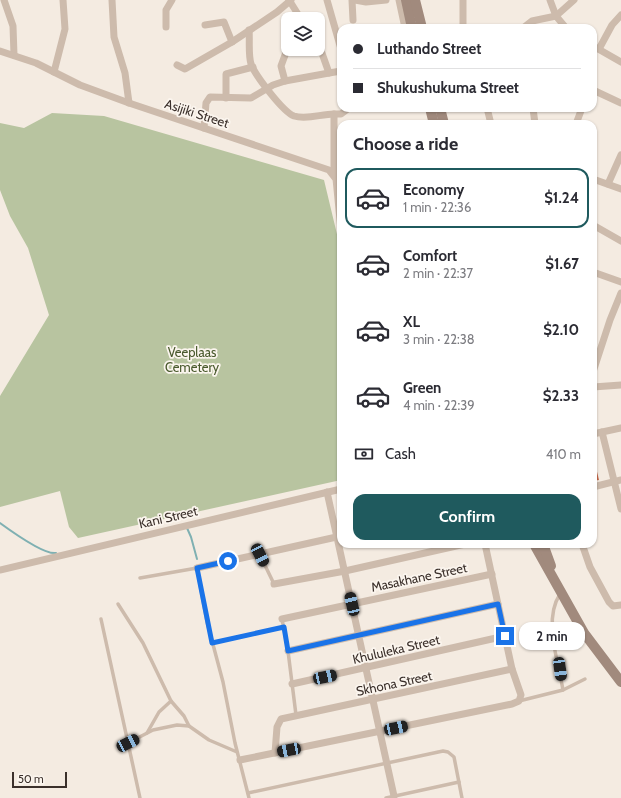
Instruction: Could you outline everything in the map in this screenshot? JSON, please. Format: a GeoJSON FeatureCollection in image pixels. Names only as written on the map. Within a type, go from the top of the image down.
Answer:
{"type":"FeatureCollection","features":[{"type":"Feature","properties":{"kind":"main road"},"geometry":{"type":"LineString","coordinates":[[406,0],[411,24]]}},
{"type":"Feature","properties":{"kind":"main road"},"geometry":{"type":"LineString","coordinates":[[415,0],[421,24]]}},
{"type":"Feature","properties":{"kind":"main road"},"geometry":{"type":"LineString","coordinates":[[536,548],[584,633],[621,681]]}},
{"type":"Feature","properties":{"kind":"main road"},"geometry":{"type":"LineString","coordinates":[[544,548],[559,588]]}},
{"type":"Feature","properties":{"kind":"street"},"geometry":{"type":"LineString","coordinates":[[4,0],[13,26],[14,55]]}},
{"type":"Feature","properties":{"kind":"street"},"geometry":{"type":"LineString","coordinates":[[54,72],[65,28],[63,0]]}},
{"type":"Feature","properties":{"kind":"street"},"geometry":{"type":"LineString","coordinates":[[112,0],[114,37],[126,80],[129,103]]}},
{"type":"Feature","properties":{"kind":"street"},"geometry":{"type":"LineString","coordinates":[[166,27],[166,10],[172,0]]}},
{"type":"Feature","properties":{"kind":"street"},"geometry":{"type":"LineString","coordinates":[[177,65],[182,69],[189,68],[232,42],[282,8],[290,0],[297,12]]}},
{"type":"Feature","properties":{"kind":"street"},"geometry":{"type":"LineString","coordinates":[[327,0],[337,34]]}},
{"type":"Feature","properties":{"kind":"street"},"geometry":{"type":"LineString","coordinates":[[352,0],[353,20]]}},
{"type":"Feature","properties":{"kind":"street"},"geometry":{"type":"LineString","coordinates":[[355,0],[386,0]]}},
{"type":"Feature","properties":{"kind":"street"},"geometry":{"type":"LineString","coordinates":[[399,0],[404,24]]}},
{"type":"Feature","properties":{"kind":"street"},"geometry":{"type":"LineString","coordinates":[[463,0],[463,24]]}},
{"type":"Feature","properties":{"kind":"street"},"geometry":{"type":"LineString","coordinates":[[550,0],[556,16],[563,24]]}},
{"type":"Feature","properties":{"kind":"street"},"geometry":{"type":"LineString","coordinates":[[528,24],[532,21],[556,16],[574,0]]}},
{"type":"Feature","properties":{"kind":"street"},"geometry":{"type":"LineString","coordinates":[[597,46],[612,24],[621,16]]}},
{"type":"Feature","properties":{"kind":"street"},"geometry":{"type":"LineString","coordinates":[[205,26],[224,22],[232,42]]}},
{"type":"Feature","properties":{"kind":"street"},"geometry":{"type":"LineString","coordinates":[[249,30],[250,56],[253,67],[285,110],[292,115],[304,117],[341,114],[344,112]]}},
{"type":"Feature","properties":{"kind":"street"},"geometry":{"type":"LineString","coordinates":[[597,49],[621,62]]}},
{"type":"Feature","properties":{"kind":"street","name":"Asijiki Street"},"geometry":{"type":"LineString","coordinates":[[0,51],[14,55],[80,85],[129,103],[316,165],[329,170],[337,177]]}},
{"type":"Feature","properties":{"kind":"street"},"geometry":{"type":"LineString","coordinates":[[285,56],[281,66],[285,82]]}},
{"type":"Feature","properties":{"kind":"street"},"geometry":{"type":"LineString","coordinates":[[323,56],[329,73]]}},
{"type":"Feature","properties":{"kind":"street"},"geometry":{"type":"LineString","coordinates":[[226,98],[226,74],[253,67]]}},
{"type":"Feature","properties":{"kind":"street"},"geometry":{"type":"LineString","coordinates":[[204,128],[208,100],[214,97],[251,98],[268,88],[285,82],[337,72]]}},
{"type":"Feature","properties":{"kind":"street"},"geometry":{"type":"LineString","coordinates":[[597,92],[621,103]]}},
{"type":"Feature","properties":{"kind":"street"},"geometry":{"type":"LineString","coordinates":[[334,114],[337,177]]}},
{"type":"Feature","properties":{"kind":"street"},"geometry":{"type":"LineString","coordinates":[[608,184],[621,155]]}},
{"type":"Feature","properties":{"kind":"street"},"geometry":{"type":"LineString","coordinates":[[597,180],[621,189]]}},
{"type":"Feature","properties":{"kind":"street"},"geometry":{"type":"LineString","coordinates":[[597,227],[621,241]]}},
{"type":"Feature","properties":{"kind":"street"},"geometry":{"type":"LineString","coordinates":[[597,273],[621,282]]}},
{"type":"Feature","properties":{"kind":"street"},"geometry":{"type":"LineString","coordinates":[[597,360],[610,320],[621,293]]}},
{"type":"Feature","properties":{"kind":"street"},"geometry":{"type":"LineString","coordinates":[[597,387],[621,385]]}},
{"type":"Feature","properties":{"kind":"street"},"geometry":{"type":"LineString","coordinates":[[597,433],[621,428]]}},
{"type":"Feature","properties":{"kind":"street"},"geometry":{"type":"LineString","coordinates":[[602,432],[618,480],[621,509]]}},
{"type":"Feature","properties":{"kind":"street"},"geometry":{"type":"LineString","coordinates":[[597,486],[618,480]]}},
{"type":"Feature","properties":{"kind":"street","name":"Kani Street"},"geometry":{"type":"LineString","coordinates":[[0,570],[337,490]]}},
{"type":"Feature","properties":{"kind":"street"},"geometry":{"type":"LineString","coordinates":[[328,492],[337,529]]}},
{"type":"Feature","properties":{"kind":"street"},"geometry":{"type":"LineString","coordinates":[[197,568],[337,537]]}},
{"type":"Feature","properties":{"kind":"street"},"geometry":{"type":"LineString","coordinates":[[341,548],[395,797]]}},
{"type":"Feature","properties":{"kind":"street"},"geometry":{"type":"LineString","coordinates":[[274,584],[345,571],[447,548]]}},
{"type":"Feature","properties":{"kind":"street"},"geometry":{"type":"LineString","coordinates":[[240,760],[512,704],[519,701],[521,696],[512,669],[486,548]]}},
{"type":"Feature","properties":{"kind":"street"},"geometry":{"type":"LineString","coordinates":[[583,548],[590,566],[609,602],[613,606],[621,605]]}},
{"type":"Feature","properties":{"kind":"street","name":"Masakhane Street"},"geometry":{"type":"LineString","coordinates":[[282,619],[492,574]]}},
{"type":"Feature","properties":{"kind":"street"},"geometry":{"type":"LineString","coordinates":[[288,651],[498,604]]}},
{"type":"Feature","properties":{"kind":"street","name":"Khululeka Street"},"geometry":{"type":"LineString","coordinates":[[292,684],[505,636]]}},
{"type":"Feature","properties":{"kind":"street","name":"Skhona Street"},"geometry":{"type":"LineString","coordinates":[[275,753],[277,727],[281,719],[512,669]]}},
{"type":"Feature","properties":{"kind":"lane"},"geometry":{"type":"LineString","coordinates":[[260,555],[274,584]]}},
{"type":"Feature","properties":{"kind":"lane"},"geometry":{"type":"LineString","coordinates":[[140,578],[197,568],[212,643],[223,682],[237,752],[249,798]]}},
{"type":"Feature","properties":{"kind":"lane"},"geometry":{"type":"LineString","coordinates":[[559,588],[551,621],[563,690]]}},
{"type":"Feature","properties":{"kind":"lane"},"geometry":{"type":"LineString","coordinates":[[118,604],[143,643],[171,701],[184,716],[189,726],[208,740],[237,752]]}},
{"type":"Feature","properties":{"kind":"lane"},"geometry":{"type":"LineString","coordinates":[[101,619],[140,798]]}},
{"type":"Feature","properties":{"kind":"lane"},"geometry":{"type":"LineString","coordinates":[[282,619],[288,651],[296,716]]}},
{"type":"Feature","properties":{"kind":"lane"},"geometry":{"type":"LineString","coordinates":[[212,643],[284,627]]}},
{"type":"Feature","properties":{"kind":"lane"},"geometry":{"type":"LineString","coordinates":[[519,701],[563,690],[585,679]]}},
{"type":"Feature","properties":{"kind":"lane"},"geometry":{"type":"LineString","coordinates":[[147,733],[157,716],[171,701]]}},
{"type":"Feature","properties":{"kind":"lane"},"geometry":{"type":"LineString","coordinates":[[128,743],[147,733],[166,726],[189,726]]}},
{"type":"Feature","properties":{"kind":"lane"},"geometry":{"type":"LineString","coordinates":[[248,793],[437,752],[448,752],[454,757],[462,798]]}},
{"type":"Feature","properties":{"kind":"lane"},"geometry":{"type":"LineString","coordinates":[[386,798],[459,782]]}},
{"type":"Feature","properties":{"kind":"green space","name":"Veeplaas Cemetery"},"geometry":{"type":"Polygon","coordinates":[[[52,113],[104,116],[324,180],[337,234],[337,481],[78,538],[69,527],[60,491],[0,507],[0,396],[49,315],[28,248],[10,216],[0,190],[0,123],[24,128],[52,113]]]}},
{"type":"Feature","properties":{"kind":"waterway"},"geometry":{"type":"LineString","coordinates":[[0,523],[19,537],[44,550],[51,553],[56,553]]}},
{"type":"Feature","properties":{"kind":"waterway"},"geometry":{"type":"LineString","coordinates":[[187,528],[197,559]]}},
{"type":"Feature","properties":{"kind":"route"},"geometry":{"type":"LineString","coordinates":[[228,561],[197,568],[212,643],[284,627],[288,651],[498,604],[505,636]]}}]}
